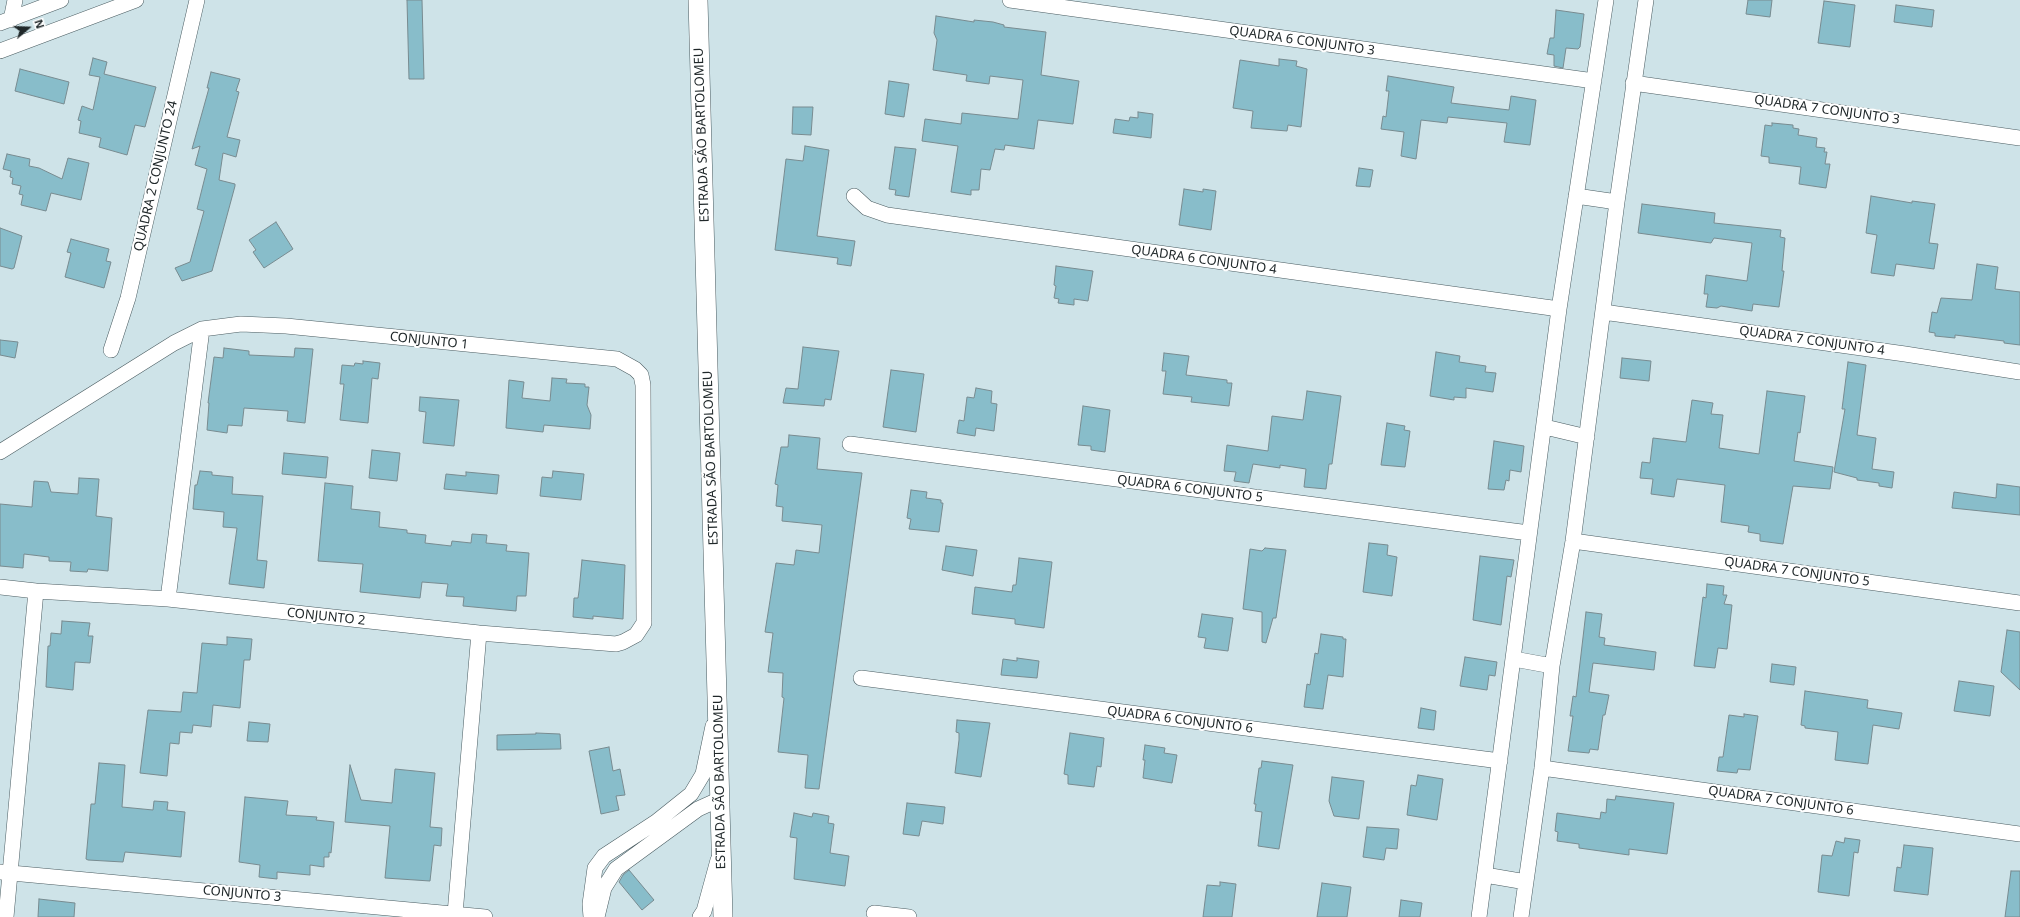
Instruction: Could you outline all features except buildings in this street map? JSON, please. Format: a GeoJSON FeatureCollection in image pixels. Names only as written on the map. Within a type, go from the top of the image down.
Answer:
{"type":"FeatureCollection","features":[{"type":"Feature","properties":{"kind":"street"},"geometry":{"type":"LineString","coordinates":[[5,21],[15,0]]}},
{"type":"Feature","properties":{"kind":"street"},"geometry":{"type":"LineString","coordinates":[[5,21],[62,0]]}},
{"type":"Feature","properties":{"kind":"street"},"geometry":{"type":"LineString","coordinates":[[0,51],[136,0]]}},
{"type":"Feature","properties":{"kind":"street","name":"QUADRA 2 CONJUNTO 24"},"geometry":{"type":"LineString","coordinates":[[111,350],[128,298],[197,0]]}},
{"type":"Feature","properties":{"kind":"street","name":"ESTRADA SÃO BARTOLOMEU"},"geometry":{"type":"LineString","coordinates":[[698,0],[723,917]]}},
{"type":"Feature","properties":{"kind":"street","name":"QUADRA 6 CONJUNTO 3"},"geometry":{"type":"LineString","coordinates":[[1010,0],[1594,81]]}},
{"type":"Feature","properties":{"kind":"street"},"geometry":{"type":"LineString","coordinates":[[1479,917],[1514,659],[1529,533],[1545,427],[1559,309],[1606,0]]}},
{"type":"Feature","properties":{"kind":"street"},"geometry":{"type":"LineString","coordinates":[[1522,917],[1542,768],[1552,666],[1573,541],[1633,83],[1646,0]]}},
{"type":"Feature","properties":{"kind":"street","name":"QUADRA 7 CONJUNTO 3"},"geometry":{"type":"LineString","coordinates":[[1633,83],[2020,138]]}},
{"type":"Feature","properties":{"kind":"street","name":"QUADRA 6 CONJUNTO 4"},"geometry":{"type":"LineString","coordinates":[[854,196],[867,208],[887,216],[1559,309]]}},
{"type":"Feature","properties":{"kind":"street"},"geometry":{"type":"LineString","coordinates":[[1576,196],[1617,202]]}},
{"type":"Feature","properties":{"kind":"street","name":"QUADRA 7 CONJUNTO 4"},"geometry":{"type":"LineString","coordinates":[[1603,312],[1905,354],[2020,372]]}},
{"type":"Feature","properties":{"kind":"street","name":"CONJUNTO 1"},"geometry":{"type":"LineString","coordinates":[[0,452],[174,343],[202,329],[241,324],[286,326],[617,359],[635,369],[640,375],[643,385],[644,623]]}},
{"type":"Feature","properties":{"kind":"street"},"geometry":{"type":"LineString","coordinates":[[168,599],[202,329]]}},
{"type":"Feature","properties":{"kind":"street"},"geometry":{"type":"LineString","coordinates":[[1545,427],[1587,437]]}},
{"type":"Feature","properties":{"kind":"street","name":"QUADRA 6 CONJUNTO 5"},"geometry":{"type":"LineString","coordinates":[[850,444],[1529,533]]}},
{"type":"Feature","properties":{"kind":"street","name":"QUADRA 7 CONJUNTO 5"},"geometry":{"type":"LineString","coordinates":[[1573,541],[2020,603]]}},
{"type":"Feature","properties":{"kind":"street","name":"CONJUNTO 2"},"geometry":{"type":"LineString","coordinates":[[0,587],[36,591],[168,599],[479,633],[616,644],[636,635],[644,623]]}},
{"type":"Feature","properties":{"kind":"street"},"geometry":{"type":"LineString","coordinates":[[6,917],[5,872],[36,591]]}},
{"type":"Feature","properties":{"kind":"street"},"geometry":{"type":"LineString","coordinates":[[455,914],[479,633]]}},
{"type":"Feature","properties":{"kind":"street"},"geometry":{"type":"LineString","coordinates":[[1514,659],[1552,666]]}},
{"type":"Feature","properties":{"kind":"street","name":"QUADRA 6 CONJUNTO 6"},"geometry":{"type":"LineString","coordinates":[[861,678],[1500,761]]}},
{"type":"Feature","properties":{"kind":"street"},"geometry":{"type":"LineString","coordinates":[[591,917],[590,904],[592,881],[595,868],[604,856],[656,822],[691,794],[703,774],[718,699]]}},
{"type":"Feature","properties":{"kind":"street","name":"QUADRA 7 CONJUNTO 6"},"geometry":{"type":"LineString","coordinates":[[1542,768],[2020,834]]}},
{"type":"Feature","properties":{"kind":"street"},"geometry":{"type":"LineString","coordinates":[[598,917],[604,888],[616,869],[698,809],[720,798]]}},
{"type":"Feature","properties":{"kind":"street"},"geometry":{"type":"LineString","coordinates":[[700,917],[704,911],[722,845]]}},
{"type":"Feature","properties":{"kind":"street","name":"CONJUNTO 3"},"geometry":{"type":"LineString","coordinates":[[5,872],[485,917]]}},
{"type":"Feature","properties":{"kind":"street"},"geometry":{"type":"LineString","coordinates":[[1485,875],[1526,882]]}},
{"type":"Feature","properties":{"kind":"street"},"geometry":{"type":"LineString","coordinates":[[874,912],[909,917]]}}]}
